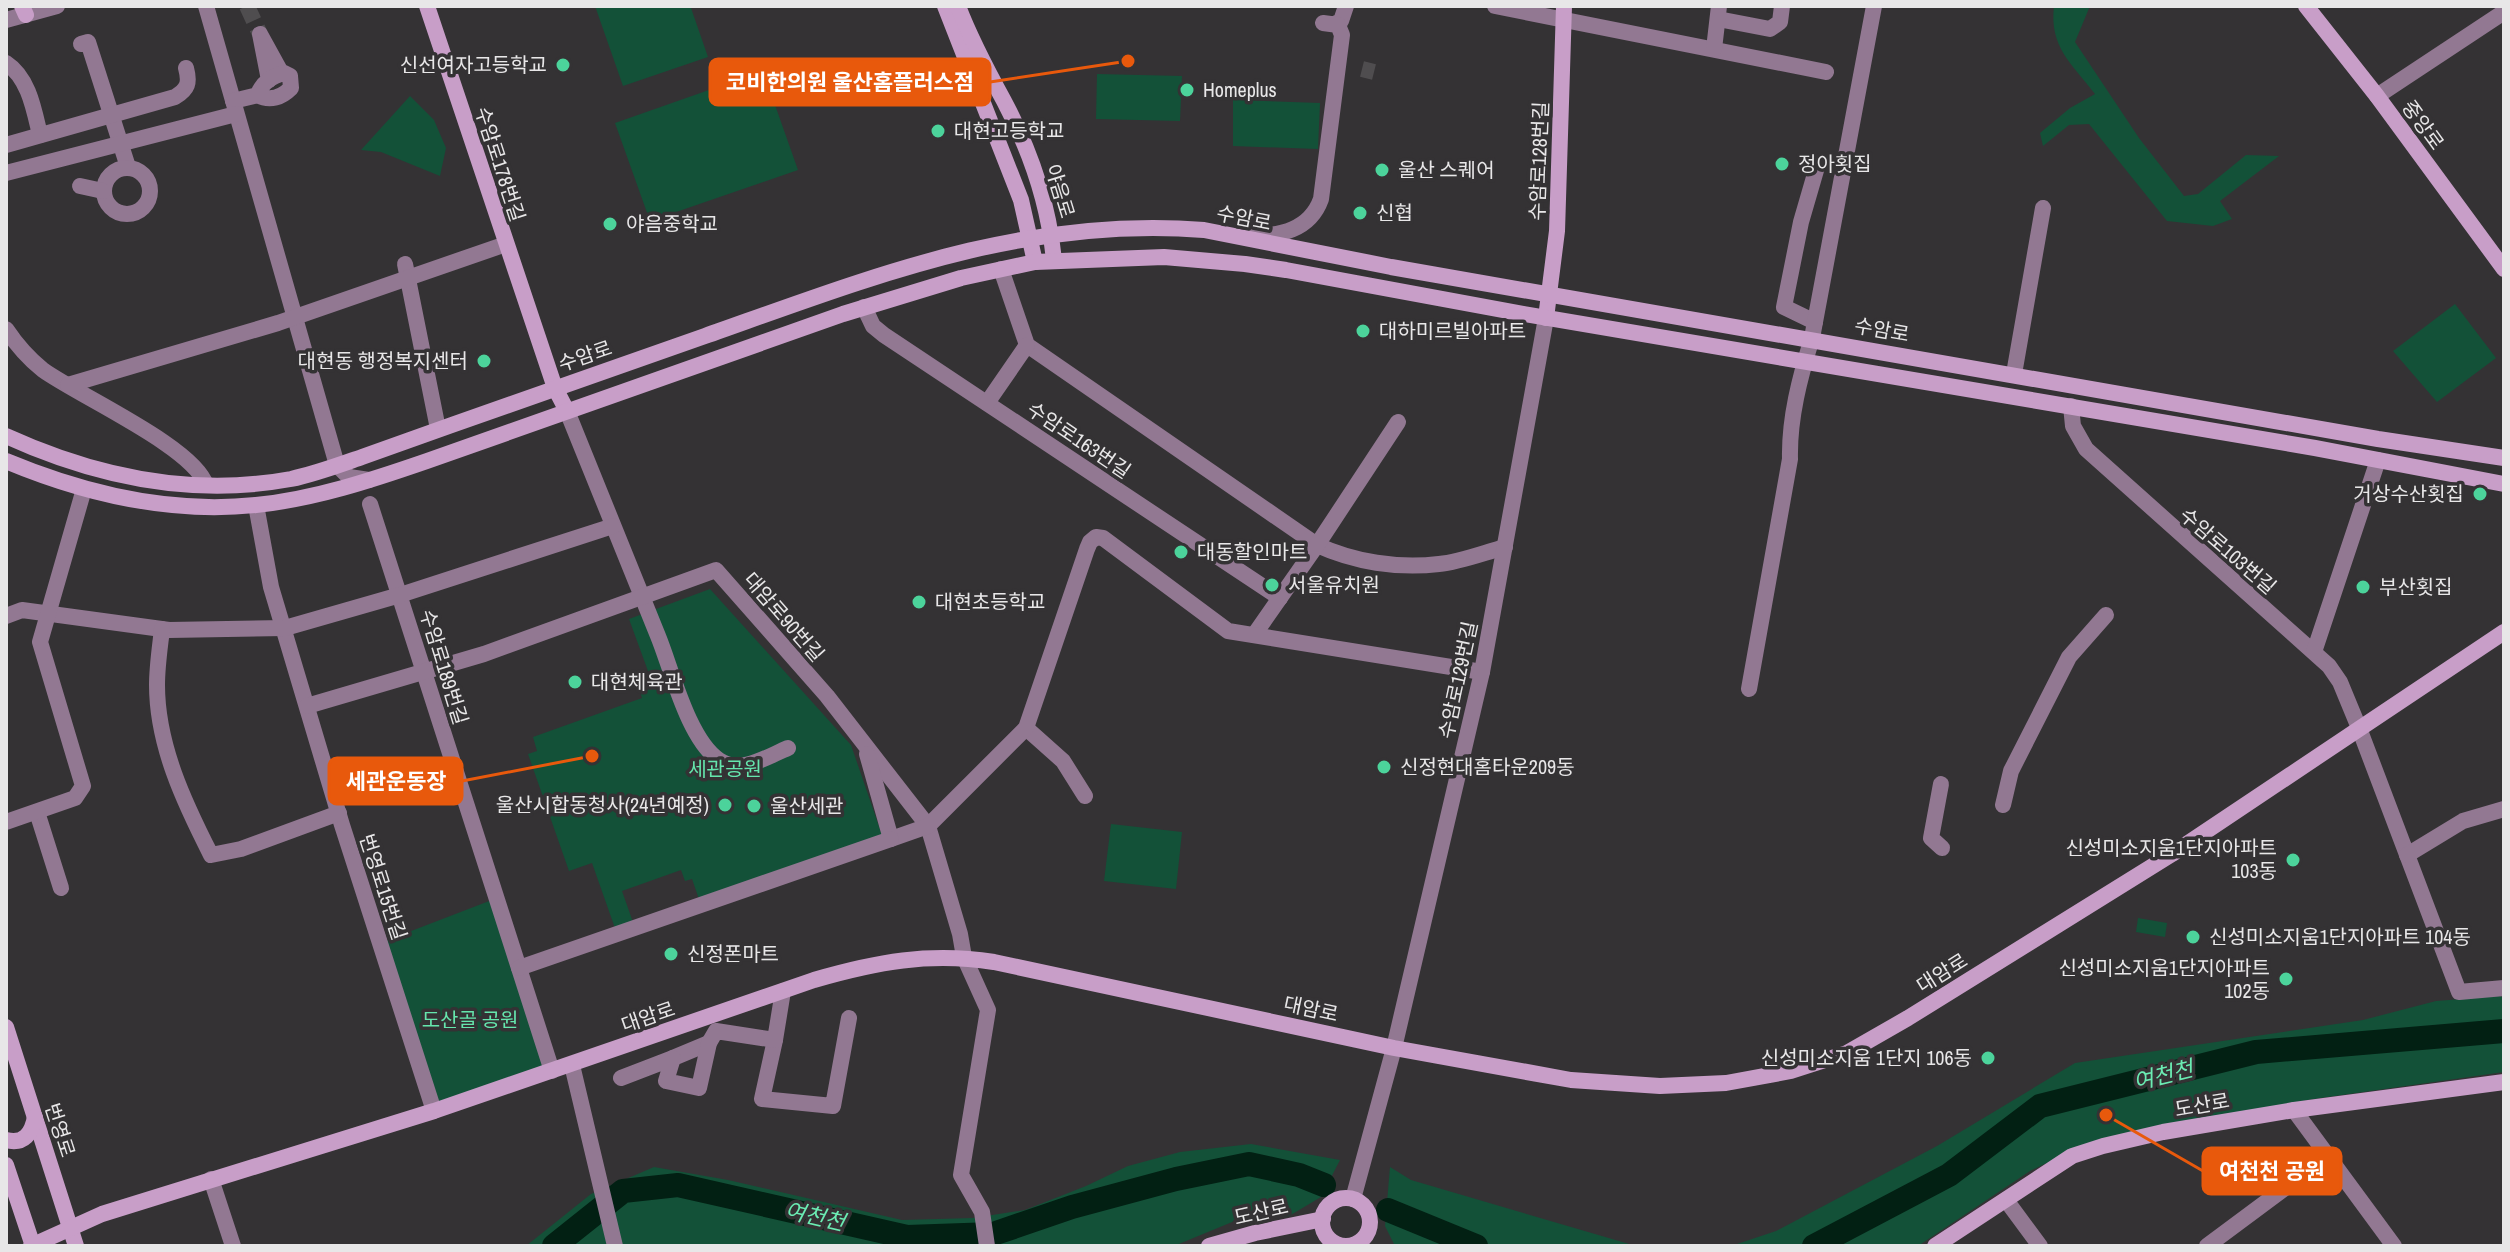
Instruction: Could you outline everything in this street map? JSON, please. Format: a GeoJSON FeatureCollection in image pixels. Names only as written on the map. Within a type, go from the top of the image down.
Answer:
{"type":"FeatureCollection","features":[{"type":"Feature","properties":{"kind":"main road","name":"수암로178번길"},"geometry":{"type":"LineString","coordinates":[[427,6],[555,388],[567,411]]}},
{"type":"Feature","properties":{"kind":"main road","name":"야음로"},"geometry":{"type":"LineString","coordinates":[[945,6],[1021,200],[1035,262]]}},
{"type":"Feature","properties":{"kind":"main road","name":"야음로"},"geometry":{"type":"LineString","coordinates":[[958,6],[982,64],[1014,122],[1042,194],[1052,233],[1054,261]]}},
{"type":"Feature","properties":{"kind":"main road","name":"중앙로"},"geometry":{"type":"LineString","coordinates":[[2306,6],[2377,96],[2504,269]]}},
{"type":"Feature","properties":{"kind":"main road","name":"수암로128번길"},"geometry":{"type":"LineString","coordinates":[[1546,318],[1557,231],[1563,12]]}},
{"type":"Feature","properties":{"kind":"main road","name":"수암로"},"geometry":{"type":"LineString","coordinates":[[6,436],[70,462],[163,483],[262,483],[295,478],[837,289],[955,253],[1052,233],[1173,228],[1236,236],[1391,267],[1551,294],[1814,330],[2014,374],[2504,458]]}},
{"type":"Feature","properties":{"kind":"main road"},"geometry":{"type":"LineString","coordinates":[[6,461],[84,489],[138,501],[178,506],[256,505],[299,498],[369,480],[864,307],[1035,262],[1164,257],[1245,264],[2504,484]]}},
{"type":"Feature","properties":{"kind":"main road","name":"대암로"},"geometry":{"type":"LineString","coordinates":[[32,1246],[102,1214],[434,1111],[783,991],[868,965],[916,957],[964,957],[1002,963],[1394,1048],[1571,1080],[1660,1086],[1739,1081],[1791,1071],[1847,1053],[1920,1011],[2172,854],[2504,632]]}},
{"type":"Feature","properties":{"kind":"main road","name":"번영로"},"geometry":{"type":"LineString","coordinates":[[6,1027],[76,1246]]}},
{"type":"Feature","properties":{"kind":"main road","name":"도산로"},"geometry":{"type":"LineString","coordinates":[[1935,1246],[2072,1156],[2103,1146],[2163,1132],[2294,1110],[2504,1082]]}},
{"type":"Feature","properties":{"kind":"main road"},"geometry":{"type":"LineString","coordinates":[[6,1140],[19,1141],[27,1136],[35,1117]]}},
{"type":"Feature","properties":{"kind":"main road"},"geometry":{"type":"LineString","coordinates":[[6,1165],[32,1246]]}},
{"type":"Feature","properties":{"kind":"main road"},"geometry":{"type":"LineString","coordinates":[[1345,1198],[1353,1199],[1368,1212],[1368,1231],[1361,1244],[1341,1245],[1331,1239],[1324,1229],[1323,1219],[1332,1203],[1345,1198]]}},
{"type":"Feature","properties":{"kind":"main road","name":"도산로"},"geometry":{"type":"LineString","coordinates":[[1209,1246],[1323,1219]]}},
{"type":"Feature","properties":{"kind":"street"},"geometry":{"type":"LineString","coordinates":[[6,20],[29,10],[57,6]]}},
{"type":"Feature","properties":{"kind":"street"},"geometry":{"type":"LineString","coordinates":[[206,6],[337,465],[349,477],[369,480]]}},
{"type":"Feature","properties":{"kind":"street"},"geometry":{"type":"LineString","coordinates":[[1236,236],[1267,236],[1292,230],[1307,221],[1318,208],[1342,35],[1340,27],[1329,23],[1341,21],[1346,6]]}},
{"type":"Feature","properties":{"kind":"street"},"geometry":{"type":"LineString","coordinates":[[1495,6],[1563,12],[1714,49],[1826,72]]}},
{"type":"Feature","properties":{"kind":"street"},"geometry":{"type":"LineString","coordinates":[[1714,49],[1718,13],[1770,29],[1780,22],[1782,6]]}},
{"type":"Feature","properties":{"kind":"street"},"geometry":{"type":"LineString","coordinates":[[1749,689],[1790,459],[1790,437],[1814,330],[1874,6]]}},
{"type":"Feature","properties":{"kind":"street"},"geometry":{"type":"LineString","coordinates":[[2377,96],[2504,12]]}},
{"type":"Feature","properties":{"kind":"street"},"geometry":{"type":"LineString","coordinates":[[81,44],[88,42],[128,167]]}},
{"type":"Feature","properties":{"kind":"street"},"geometry":{"type":"LineString","coordinates":[[6,63],[19,74],[24,84],[40,135]]}},
{"type":"Feature","properties":{"kind":"street"},"geometry":{"type":"LineString","coordinates":[[6,145],[175,97],[185,91],[189,77],[186,68]]}},
{"type":"Feature","properties":{"kind":"street"},"geometry":{"type":"LineString","coordinates":[[6,173],[234,108],[258,95],[271,98],[287,92],[292,80],[288,74],[276,77],[259,90],[258,95]]}},
{"type":"Feature","properties":{"kind":"street"},"geometry":{"type":"LineString","coordinates":[[128,167],[142,173],[150,186],[148,201],[143,208],[129,214],[108,205],[103,191],[104,183],[113,171],[128,167]]}},
{"type":"Feature","properties":{"kind":"street"},"geometry":{"type":"LineString","coordinates":[[1814,330],[1784,307],[1801,222],[1817,167]]}},
{"type":"Feature","properties":{"kind":"street"},"geometry":{"type":"LineString","coordinates":[[80,186],[103,191]]}},
{"type":"Feature","properties":{"kind":"street"},"geometry":{"type":"LineString","coordinates":[[2014,374],[2043,208]]}},
{"type":"Feature","properties":{"kind":"street","name":"수암로178번길"},"geometry":{"type":"LineString","coordinates":[[68,385],[296,317],[407,272],[506,244]]}},
{"type":"Feature","properties":{"kind":"street"},"geometry":{"type":"LineString","coordinates":[[1001,269],[1027,345],[1317,545],[1349,558],[1411,565],[1439,564],[1505,547]]}},
{"type":"Feature","properties":{"kind":"street"},"geometry":{"type":"LineString","coordinates":[[407,272],[438,429]]}},
{"type":"Feature","properties":{"kind":"street","name":"수암로163번길"},"geometry":{"type":"LineString","coordinates":[[864,307],[873,326],[884,335],[1280,598]]}},
{"type":"Feature","properties":{"kind":"street","name":"수암로129번길"},"geometry":{"type":"LineString","coordinates":[[1353,1199],[1394,1048],[1482,672],[1546,318]]}},
{"type":"Feature","properties":{"kind":"street"},"geometry":{"type":"LineString","coordinates":[[6,329],[31,361],[180,454],[203,475],[206,485]]}},
{"type":"Feature","properties":{"kind":"street"},"geometry":{"type":"LineString","coordinates":[[987,403],[1027,345]]}},
{"type":"Feature","properties":{"kind":"street","name":"수암로103번길"},"geometry":{"type":"LineString","coordinates":[[2071,406],[2073,426],[2086,449],[2329,666],[2340,682],[2359,728],[2459,992],[2504,988]]}},
{"type":"Feature","properties":{"kind":"street"},"geometry":{"type":"LineString","coordinates":[[567,411],[679,696],[700,739],[720,761],[744,766],[788,748]]}},
{"type":"Feature","properties":{"kind":"street"},"geometry":{"type":"LineString","coordinates":[[1254,635],[1398,422]]}},
{"type":"Feature","properties":{"kind":"street"},"geometry":{"type":"LineString","coordinates":[[2314,652],[2378,460]]}},
{"type":"Feature","properties":{"kind":"street"},"geometry":{"type":"LineString","coordinates":[[6,822],[75,798],[83,786],[40,642],[84,489]]}},
{"type":"Feature","properties":{"kind":"street","name":"수암로189번길"},"geometry":{"type":"LineString","coordinates":[[370,504],[552,1071]]}},
{"type":"Feature","properties":{"kind":"street","name":"번영로15번길"},"geometry":{"type":"LineString","coordinates":[[256,505],[271,587],[434,1111]]}},
{"type":"Feature","properties":{"kind":"street"},"geometry":{"type":"LineString","coordinates":[[6,616],[22,610],[162,629],[224,631],[285,628],[400,595],[613,526]]}},
{"type":"Feature","properties":{"kind":"street"},"geometry":{"type":"LineString","coordinates":[[519,968],[928,826],[1026,728],[1087,549],[1096,537],[1103,538],[1228,631],[1482,672]]}},
{"type":"Feature","properties":{"kind":"street","name":"대암로90번길"},"geometry":{"type":"LineString","coordinates":[[307,706],[484,654],[716,570],[827,696],[928,826],[964,957],[988,1010],[961,1175],[982,1212],[987,1246]]}},
{"type":"Feature","properties":{"kind":"street"},"geometry":{"type":"LineString","coordinates":[[2003,805],[2011,771],[2069,657],[2106,615]]}},
{"type":"Feature","properties":{"kind":"street"},"geometry":{"type":"LineString","coordinates":[[162,629],[157,686],[163,736],[176,778],[211,855],[241,849],[339,813]]}},
{"type":"Feature","properties":{"kind":"street"},"geometry":{"type":"LineString","coordinates":[[1026,728],[1063,761],[1085,796]]}},
{"type":"Feature","properties":{"kind":"street"},"geometry":{"type":"LineString","coordinates":[[865,747],[891,839]]}},
{"type":"Feature","properties":{"kind":"street"},"geometry":{"type":"LineString","coordinates":[[1941,784],[1931,838],[1942,848]]}},
{"type":"Feature","properties":{"kind":"street"},"geometry":{"type":"LineString","coordinates":[[2407,855],[2463,821],[2504,809]]}},
{"type":"Feature","properties":{"kind":"street"},"geometry":{"type":"LineString","coordinates":[[37,812],[61,888]]}},
{"type":"Feature","properties":{"kind":"street"},"geometry":{"type":"LineString","coordinates":[[783,991],[762,1099],[833,1106],[849,1018]]}},
{"type":"Feature","properties":{"kind":"street"},"geometry":{"type":"LineString","coordinates":[[673,1058],[666,1081],[699,1088],[709,1043],[716,1031],[775,1040]]}},
{"type":"Feature","properties":{"kind":"street"},"geometry":{"type":"LineString","coordinates":[[621,1078],[709,1043]]}},
{"type":"Feature","properties":{"kind":"street"},"geometry":{"type":"LineString","coordinates":[[572,1065],[613,1240]]}},
{"type":"Feature","properties":{"kind":"street"},"geometry":{"type":"LineString","coordinates":[[2294,1110],[2394,1246]]}},
{"type":"Feature","properties":{"kind":"street"},"geometry":{"type":"LineString","coordinates":[[2207,1246],[2328,1156]]}},
{"type":"Feature","properties":{"kind":"street"},"geometry":{"type":"LineString","coordinates":[[211,1179],[233,1246]]}},
{"type":"Feature","properties":{"kind":"street"},"geometry":{"type":"LineString","coordinates":[[2006,1200],[2040,1246]]}},
{"type":"Feature","properties":{"kind":"green space"},"geometry":{"type":"Polygon","coordinates":[[[595,6],[697,6],[691,8],[708,57],[623,86],[595,6]]]}},
{"type":"Feature","properties":{"kind":"green space"},"geometry":{"type":"Polygon","coordinates":[[[2054,6],[2090,6],[2075,42],[2139,138],[2184,196],[2198,194],[2246,155],[2279,156],[2220,201],[2232,219],[2213,226],[2167,221],[2089,124],[2069,125],[2043,146],[2040,133],[2070,108],[2095,94],[2059,44],[2053,20],[2054,6]]]}},
{"type":"Feature","properties":{"kind":"green space"},"geometry":{"type":"Polygon","coordinates":[[[763,71],[798,170],[650,221],[615,123],[763,71]]]}},
{"type":"Feature","properties":{"kind":"green space"},"geometry":{"type":"Polygon","coordinates":[[[1097,74],[1182,76],[1180,121],[1096,119],[1097,74]]]}},
{"type":"Feature","properties":{"kind":"green space"},"geometry":{"type":"Polygon","coordinates":[[[410,96],[434,120],[446,148],[440,176],[381,152],[361,150],[410,96]]]}},
{"type":"Feature","properties":{"kind":"green space"},"geometry":{"type":"Polygon","coordinates":[[[1233,100],[1320,103],[1318,149],[1233,146],[1233,100]]]}},
{"type":"Feature","properties":{"kind":"green space"},"geometry":{"type":"Polygon","coordinates":[[[2455,304],[2496,358],[2437,402],[2393,351],[2455,304]]]}},
{"type":"Feature","properties":{"kind":"green space","name":"세관공원"},"geometry":{"type":"Polygon","coordinates":[[[710,589],[851,745],[883,838],[700,902],[692,879],[685,881],[681,870],[622,891],[634,925],[616,931],[592,863],[569,871],[528,754],[537,751],[533,737],[642,698],[639,688],[652,682],[629,619],[710,589]]]}},
{"type":"Feature","properties":{"kind":"green space"},"geometry":{"type":"Polygon","coordinates":[[[1111,824],[1182,832],[1176,889],[1104,881],[1111,824]]]}},
{"type":"Feature","properties":{"kind":"green space","name":"도산골 공원"},"geometry":{"type":"Polygon","coordinates":[[[497,898],[552,1071],[434,1111],[380,943],[497,898]]]}},
{"type":"Feature","properties":{"kind":"green space"},"geometry":{"type":"Polygon","coordinates":[[[2138,918],[2167,923],[2165,937],[2136,932],[2138,918]]]}},
{"type":"Feature","properties":{"kind":"green space"},"geometry":{"type":"Polygon","coordinates":[[[2501,996],[2504,1000],[2504,1072],[2314,1099],[2132,1132],[2072,1151],[2030,1171],[1918,1246],[1731,1246],[1776,1231],[1937,1146],[2075,1063],[2363,1020],[2436,1001],[2501,996]]]}},
{"type":"Feature","properties":{"kind":"green space"},"geometry":{"type":"Polygon","coordinates":[[[1251,1144],[1340,1160],[1321,1197],[1289,1216],[1237,1220],[1174,1246],[526,1246],[591,1194],[654,1167],[728,1180],[902,1220],[973,1218],[1025,1210],[1128,1166],[1180,1152],[1251,1144]]]}},
{"type":"Feature","properties":{"kind":"green space"},"geometry":{"type":"Polygon","coordinates":[[[1390,1167],[1411,1180],[1636,1246],[1395,1246],[1385,1226],[1390,1167]]]}},
{"type":"Feature","properties":{"kind":"waterway","name":"여천천"},"geometry":{"type":"LineString","coordinates":[[1814,1246],[1949,1175],[2040,1106],[2256,1052],[2504,1031]]}},
{"type":"Feature","properties":{"kind":"waterway","name":"여천천"},"geometry":{"type":"LineString","coordinates":[[554,1246],[623,1191],[678,1185],[907,1237],[993,1234],[1072,1207],[1176,1179],[1249,1164],[1299,1175],[1324,1185]]}},
{"type":"Feature","properties":{"kind":"waterway","name":"여천천"},"geometry":{"type":"LineString","coordinates":[[1388,1210],[1476,1246]]}},
{"type":"Feature","properties":{"kind":"tunnel"},"geometry":{"type":"LineString","coordinates":[[247,6],[260,34]]}},
{"type":"Feature","properties":{"kind":"tunnel"},"geometry":{"type":"LineString","coordinates":[[1362,69],[1374,72]]}},
{"type":"Feature","properties":{"kind":"place","name":"코비한의원 울산홈플러스점"},"geometry":{"type":"Point","coordinates":[1128,61]}},
{"type":"Feature","properties":{"kind":"place","name":"신선여자고등학교"},"geometry":{"type":"Point","coordinates":[563,65]}},
{"type":"Feature","properties":{"kind":"place","name":"Homeplus"},"geometry":{"type":"Point","coordinates":[1187,90]}},
{"type":"Feature","properties":{"kind":"place","name":"대현고등학교"},"geometry":{"type":"Point","coordinates":[938,131]}},
{"type":"Feature","properties":{"kind":"place","name":"정아횟집"},"geometry":{"type":"Point","coordinates":[1782,164]}},
{"type":"Feature","properties":{"kind":"place","name":"울산 스퀘어"},"geometry":{"type":"Point","coordinates":[1382,170]}},
{"type":"Feature","properties":{"kind":"place","name":"신협"},"geometry":{"type":"Point","coordinates":[1360,213]}},
{"type":"Feature","properties":{"kind":"place","name":"야음중학교"},"geometry":{"type":"Point","coordinates":[610,224]}},
{"type":"Feature","properties":{"kind":"place","name":"대하미르빌아파트"},"geometry":{"type":"Point","coordinates":[1363,331]}},
{"type":"Feature","properties":{"kind":"place","name":"대현동 행정복지센터"},"geometry":{"type":"Point","coordinates":[484,361]}},
{"type":"Feature","properties":{"kind":"place","name":"거상수산횟집"},"geometry":{"type":"Point","coordinates":[2480,494]}},
{"type":"Feature","properties":{"kind":"place","name":"대동할인마트"},"geometry":{"type":"Point","coordinates":[1181,552]}},
{"type":"Feature","properties":{"kind":"place","name":"서울유치원"},"geometry":{"type":"Point","coordinates":[1272,585]}},
{"type":"Feature","properties":{"kind":"place","name":"부산횟집"},"geometry":{"type":"Point","coordinates":[2363,587]}},
{"type":"Feature","properties":{"kind":"place","name":"대현초등학교"},"geometry":{"type":"Point","coordinates":[919,602]}},
{"type":"Feature","properties":{"kind":"place","name":"대현체육관"},"geometry":{"type":"Point","coordinates":[575,682]}},
{"type":"Feature","properties":{"kind":"place","name":"세관운동장"},"geometry":{"type":"Point","coordinates":[592,756]}},
{"type":"Feature","properties":{"kind":"place","name":"신정현대홈타운209동"},"geometry":{"type":"Point","coordinates":[1384,767]}},
{"type":"Feature","properties":{"kind":"place","name":"울산시합동청사(24년예정)"},"geometry":{"type":"Point","coordinates":[725,805]}},
{"type":"Feature","properties":{"kind":"place","name":"울산세관"},"geometry":{"type":"Point","coordinates":[754,806]}},
{"type":"Feature","properties":{"kind":"place","name":"신성미소지움1단지아파트 103동"},"geometry":{"type":"Point","coordinates":[2293,860]}},
{"type":"Feature","properties":{"kind":"place","name":"신성미소지움1단지아파트 104동"},"geometry":{"type":"Point","coordinates":[2193,937]}},
{"type":"Feature","properties":{"kind":"place","name":"신정폰마트"},"geometry":{"type":"Point","coordinates":[671,954]}},
{"type":"Feature","properties":{"kind":"place","name":"신성미소지움1단지아파트 102동"},"geometry":{"type":"Point","coordinates":[2286,979]}},
{"type":"Feature","properties":{"kind":"place","name":"신성미소지움 1단지 106동"},"geometry":{"type":"Point","coordinates":[1988,1058]}},
{"type":"Feature","properties":{"kind":"place","name":"여천천 공원"},"geometry":{"type":"Point","coordinates":[2106,1115]}}]}
